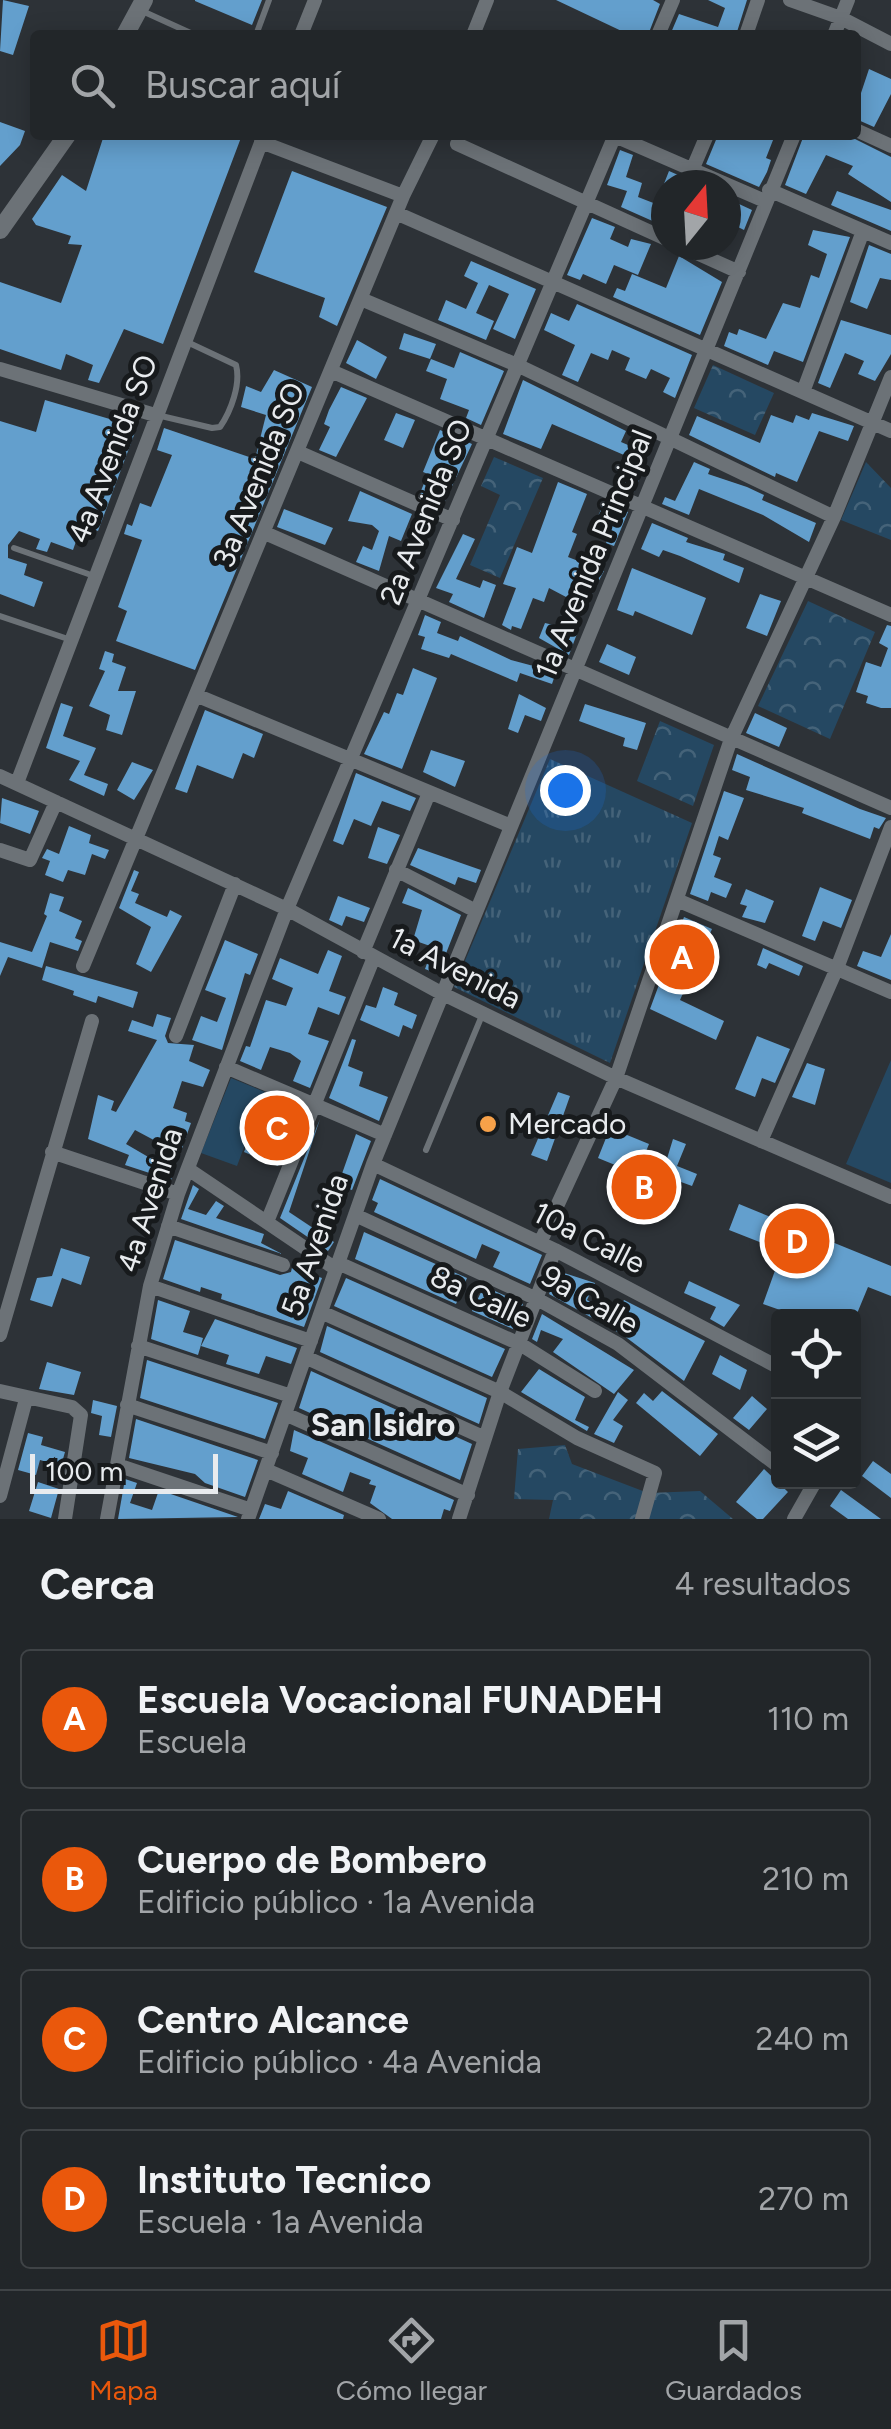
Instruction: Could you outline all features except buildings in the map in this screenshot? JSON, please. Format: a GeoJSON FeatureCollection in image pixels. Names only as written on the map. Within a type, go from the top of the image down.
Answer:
{"type":"FeatureCollection","features":[{"type":"Feature","properties":{"kind":"street"},"geometry":{"type":"LineString","coordinates":[[304,30],[315,0]]}},
{"type":"Feature","properties":{"kind":"street"},"geometry":{"type":"LineString","coordinates":[[474,30],[486,0]]}},
{"type":"Feature","properties":{"kind":"street"},"geometry":{"type":"LineString","coordinates":[[660,30],[672,0]]}},
{"type":"Feature","properties":{"kind":"street"},"geometry":{"type":"LineString","coordinates":[[748,30],[758,0]]}},
{"type":"Feature","properties":{"kind":"street"},"geometry":{"type":"LineString","coordinates":[[790,0],[840,18],[891,44]]}},
{"type":"Feature","properties":{"kind":"street"},"geometry":{"type":"LineString","coordinates":[[836,30],[848,0]]}},
{"type":"Feature","properties":{"kind":"street"},"geometry":{"type":"LineString","coordinates":[[128,30],[142,4]]}},
{"type":"Feature","properties":{"kind":"street"},"geometry":{"type":"LineString","coordinates":[[861,132],[891,146]]}},
{"type":"Feature","properties":{"kind":"street"},"geometry":{"type":"LineString","coordinates":[[0,230],[63,140]]}},
{"type":"Feature","properties":{"kind":"street","name":"4a Avenida SO"},"geometry":{"type":"LineString","coordinates":[[16,784],[262,140]]}},
{"type":"Feature","properties":{"kind":"street"},"geometry":{"type":"LineString","coordinates":[[264,140],[403,196]]}},
{"type":"Feature","properties":{"kind":"street","name":"3a Avenida SO"},"geometry":{"type":"LineString","coordinates":[[83,966],[403,196],[431,140]]}},
{"type":"Feature","properties":{"kind":"street","name":"2a Avenida SO"},"geometry":{"type":"LineString","coordinates":[[287,909],[422,599],[484,439],[613,140]]}},
{"type":"Feature","properties":{"kind":"street"},"geometry":{"type":"LineString","coordinates":[[625,140],[891,243]]}},
{"type":"Feature","properties":{"kind":"street"},"geometry":{"type":"LineString","coordinates":[[693,168],[706,140]]}},
{"type":"Feature","properties":{"kind":"street","name":"1a Avenida Principal"},"geometry":{"type":"LineString","coordinates":[[441,992],[792,140]]}},
{"type":"Feature","properties":{"kind":"street"},"geometry":{"type":"LineString","coordinates":[[457,144],[651,232]]}},
{"type":"Feature","properties":{"kind":"street"},"geometry":{"type":"LineString","coordinates":[[396,213],[891,432]]}},
{"type":"Feature","properties":{"kind":"street"},"geometry":{"type":"LineString","coordinates":[[803,392],[863,230]]}},
{"type":"Feature","properties":{"kind":"street"},"geometry":{"type":"LineString","coordinates":[[712,260],[739,272]]}},
{"type":"Feature","properties":{"kind":"street"},"geometry":{"type":"LineString","coordinates":[[361,298],[517,366],[834,518]]}},
{"type":"Feature","properties":{"kind":"street"},"geometry":{"type":"LineString","coordinates":[[0,369],[155,414]]}},
{"type":"Feature","properties":{"kind":"street"},"geometry":{"type":"LineString","coordinates":[[331,371],[891,615]]}},
{"type":"Feature","properties":{"kind":"street"},"geometry":{"type":"LineString","coordinates":[[540,1243],[616,1078],[731,738],[834,518],[891,377]]}},
{"type":"Feature","properties":{"kind":"street"},"geometry":{"type":"LineString","coordinates":[[298,452],[453,520]]}},
{"type":"Feature","properties":{"kind":"street"},"geometry":{"type":"LineString","coordinates":[[264,533],[422,599],[891,808]]}},
{"type":"Feature","properties":{"kind":"street"},"geometry":{"type":"LineString","coordinates":[[198,696],[511,826]]}},
{"type":"Feature","properties":{"kind":"street","name":"1a Avenida"},"geometry":{"type":"LineString","coordinates":[[0,776],[287,909],[368,955],[616,1078],[891,1197]]}},
{"type":"Feature","properties":{"kind":"street"},"geometry":{"type":"LineString","coordinates":[[266,1222],[314,1105],[396,870],[429,793]]}},
{"type":"Feature","properties":{"kind":"street"},"geometry":{"type":"LineString","coordinates":[[0,850],[30,860],[56,802]]}},
{"type":"Feature","properties":{"kind":"street"},"geometry":{"type":"LineString","coordinates":[[761,1140],[837,968],[891,827]]}},
{"type":"Feature","properties":{"kind":"street"},"geometry":{"type":"LineString","coordinates":[[396,870],[476,911]]}},
{"type":"Feature","properties":{"kind":"street"},"geometry":{"type":"LineString","coordinates":[[176,1036],[235,884]]}},
{"type":"Feature","properties":{"kind":"street"},"geometry":{"type":"LineString","coordinates":[[677,900],[891,992]]}},
{"type":"Feature","properties":{"kind":"street","name":"4a Avenida"},"geometry":{"type":"LineString","coordinates":[[107,1519],[150,1286],[178,1194],[287,909]]}},
{"type":"Feature","properties":{"kind":"street","name":"5a Avenida"},"geometry":{"type":"LineString","coordinates":[[249,1514],[373,1164],[441,992]]}},
{"type":"Feature","properties":{"kind":"street"},"geometry":{"type":"LineString","coordinates":[[0,1334],[92,1021]]}},
{"type":"Feature","properties":{"kind":"street"},"geometry":{"type":"LineString","coordinates":[[226,1067],[385,1135]]}},
{"type":"Feature","properties":{"kind":"street"},"geometry":{"type":"LineString","coordinates":[[52,1152],[178,1194]]}},
{"type":"Feature","properties":{"kind":"street","name":"10a Calle"},"geometry":{"type":"LineString","coordinates":[[373,1164],[555,1250],[771,1363]]}},
{"type":"Feature","properties":{"kind":"street","name":"8a Calle"},"geometry":{"type":"LineString","coordinates":[[188,1169],[337,1266],[520,1344],[595,1392]]}},
{"type":"Feature","properties":{"kind":"street","name":"9a Calle"},"geometry":{"type":"LineString","coordinates":[[355,1214],[537,1299],[618,1344],[771,1461]]}},
{"type":"Feature","properties":{"kind":"street"},"geometry":{"type":"LineString","coordinates":[[168,1226],[282,1265]]}},
{"type":"Feature","properties":{"kind":"street"},"geometry":{"type":"LineString","coordinates":[[459,1519],[500,1392],[555,1250]]}},
{"type":"Feature","properties":{"kind":"street"},"geometry":{"type":"LineString","coordinates":[[150,1286],[311,1340]]}},
{"type":"Feature","properties":{"kind":"street"},"geometry":{"type":"LineString","coordinates":[[321,1312],[500,1392],[576,1438],[655,1472],[642,1519]]}},
{"type":"Feature","properties":{"kind":"street"},"geometry":{"type":"LineString","coordinates":[[138,1346],[291,1396]]}},
{"type":"Feature","properties":{"kind":"street"},"geometry":{"type":"LineString","coordinates":[[305,1357],[486,1438]]}},
{"type":"Feature","properties":{"kind":"street"},"geometry":{"type":"LineString","coordinates":[[0,1392],[72,1408],[81,1415],[65,1519]]}},
{"type":"Feature","properties":{"kind":"street"},"geometry":{"type":"LineString","coordinates":[[0,1496],[26,1399]]}},
{"type":"Feature","properties":{"kind":"street"},"geometry":{"type":"LineString","coordinates":[[127,1405],[272,1453]]}},
{"type":"Feature","properties":{"kind":"street"},"geometry":{"type":"LineString","coordinates":[[285,1414],[468,1495]]}},
{"type":"Feature","properties":{"kind":"street"},"geometry":{"type":"LineString","coordinates":[[117,1464],[249,1514]]}},
{"type":"Feature","properties":{"kind":"street"},"geometry":{"type":"LineString","coordinates":[[266,1470],[379,1519]]}},
{"type":"Feature","properties":{"kind":"street"},"geometry":{"type":"LineString","coordinates":[[794,1519],[807,1489]]}},
{"type":"Feature","properties":{"kind":"lane"},"geometry":{"type":"LineString","coordinates":[[258,30],[269,0]]}},
{"type":"Feature","properties":{"kind":"lane"},"geometry":{"type":"LineString","coordinates":[[142,4],[187,30]]}},
{"type":"Feature","properties":{"kind":"lane"},"geometry":{"type":"LineString","coordinates":[[155,414],[212,428],[220,427],[225,420],[239,377],[236,365],[184,341]]}},
{"type":"Feature","properties":{"kind":"lane"},"geometry":{"type":"LineString","coordinates":[[14,548],[95,576]]}},
{"type":"Feature","properties":{"kind":"lane"},"geometry":{"type":"LineString","coordinates":[[0,616],[72,641]]}},
{"type":"Feature","properties":{"kind":"lane"},"geometry":{"type":"LineString","coordinates":[[426,1150],[483,1013]]}},
{"type":"Feature","properties":{"kind":"green space"},"geometry":{"type":"Polygon","coordinates":[[[713,365],[774,393],[755,435],[694,408],[713,365]]]}},
{"type":"Feature","properties":{"kind":"green space"},"geometry":{"type":"Polygon","coordinates":[[[494,457],[543,478],[500,578],[470,565],[500,495],[481,486],[494,457]]]}},
{"type":"Feature","properties":{"kind":"green space"},"geometry":{"type":"Polygon","coordinates":[[[866,462],[891,488],[891,540],[841,520],[866,462]]]}},
{"type":"Feature","properties":{"kind":"green space"},"geometry":{"type":"Polygon","coordinates":[[[808,601],[875,632],[830,739],[758,706],[808,601]]]}},
{"type":"Feature","properties":{"kind":"green space"},"geometry":{"type":"Polygon","coordinates":[[[660,721],[714,745],[693,806],[637,781],[660,721]]]}},
{"type":"Feature","properties":{"kind":"green space"},"geometry":{"type":"Polygon","coordinates":[[[550,759],[692,823],[610,1063],[454,987],[550,759]]]}},
{"type":"Feature","properties":{"kind":"green space"},"geometry":{"type":"Polygon","coordinates":[[[891,1060],[891,1183],[846,1164],[891,1060]]]}},
{"type":"Feature","properties":{"kind":"green space"},"geometry":{"type":"Polygon","coordinates":[[[231,1078],[265,1092],[237,1166],[201,1153],[231,1078]]]}},
{"type":"Feature","properties":{"kind":"green space"},"geometry":{"type":"Polygon","coordinates":[[[565,1445],[572,1464],[648,1493],[700,1491],[733,1519],[549,1519],[553,1500],[514,1499],[518,1449],[565,1445]]]}},
{"type":"Feature","properties":{"kind":"place","name":"Escuela Vocacional FUNADEH"},"geometry":{"type":"Point","coordinates":[682,957]}},
{"type":"Feature","properties":{"kind":"place","name":"Mercado"},"geometry":{"type":"Point","coordinates":[488,1124]}},
{"type":"Feature","properties":{"kind":"place","name":"Centro Alcance"},"geometry":{"type":"Point","coordinates":[277,1128]}},
{"type":"Feature","properties":{"kind":"place","name":"Cuerpo de Bombero"},"geometry":{"type":"Point","coordinates":[644,1187]}},
{"type":"Feature","properties":{"kind":"place","name":"Instituto Tecnico"},"geometry":{"type":"Point","coordinates":[797,1241]}},
{"type":"Feature","properties":{"kind":"district","name":"San Isidro"},"geometry":{"type":"Point","coordinates":[383,1425]}}]}
